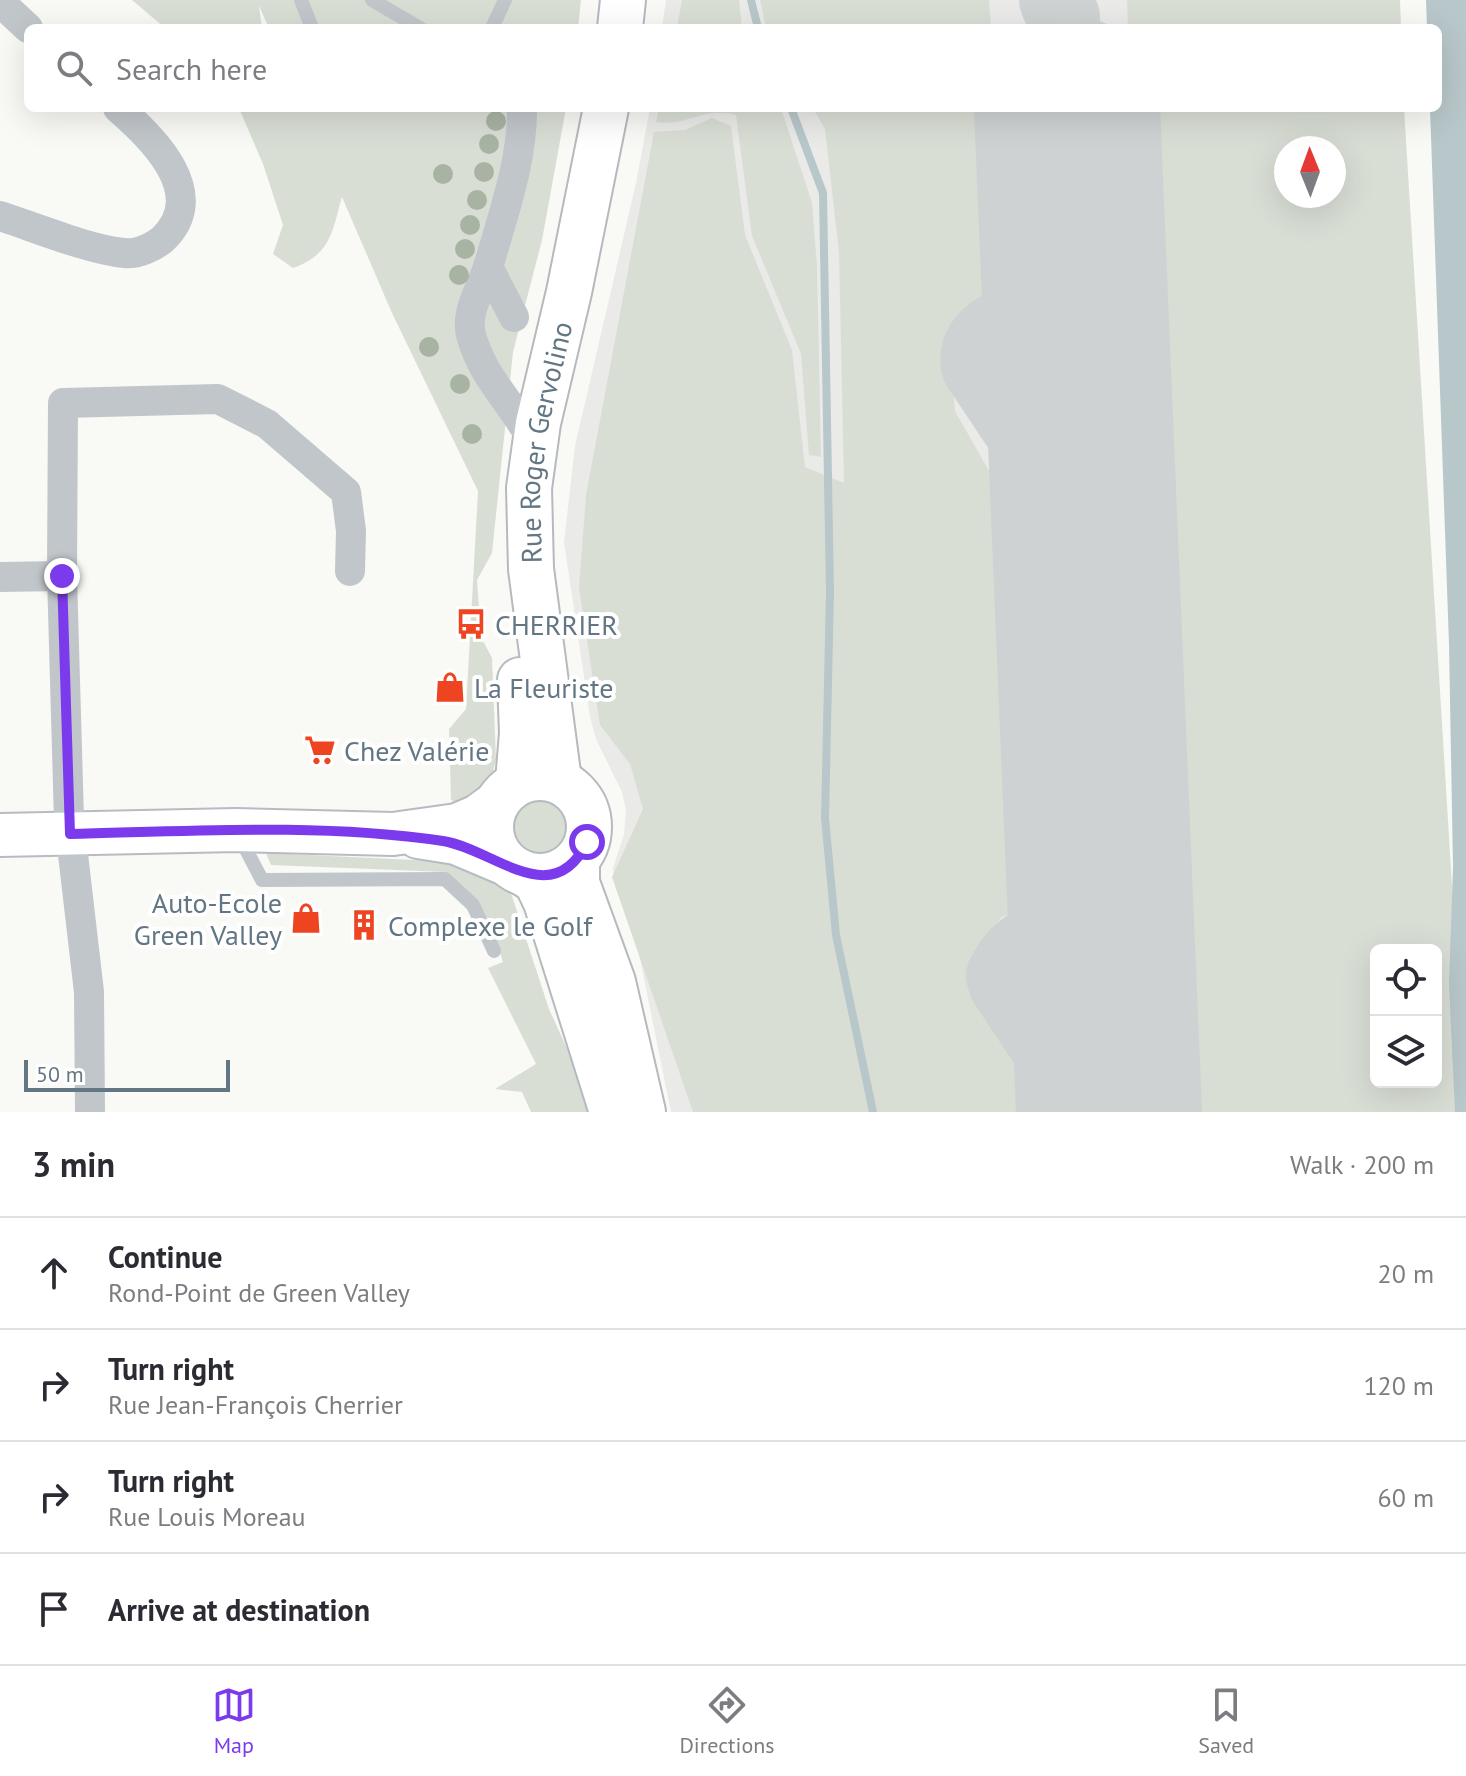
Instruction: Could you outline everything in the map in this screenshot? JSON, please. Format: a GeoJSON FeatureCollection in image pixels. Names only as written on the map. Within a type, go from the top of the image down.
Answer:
{"type":"FeatureCollection","features":[{"type":"Feature","properties":{"kind":"main road","name":"Rue Roger Gervolino"},"geometry":{"type":"LineString","coordinates":[[525,788],[512,524],[523,425],[584,112]]}},
{"type":"Feature","properties":{"kind":"main road","name":"Rue Roger Gervolino"},"geometry":{"type":"LineString","coordinates":[[525,788],[531,569],[529,488],[538,423],[569,292],[605,112]]}},
{"type":"Feature","properties":{"kind":"main road"},"geometry":{"type":"LineString","coordinates":[[525,788],[492,814],[492,841],[516,869],[552,875],[577,860]]}},
{"type":"Feature","properties":{"kind":"main road"},"geometry":{"type":"LineString","coordinates":[[393,834],[457,825],[525,788],[581,799],[588,813],[587,842],[577,860],[577,883],[613,982],[643,1112]]}},
{"type":"Feature","properties":{"kind":"main road"},"geometry":{"type":"LineString","coordinates":[[0,835],[236,830],[393,834],[456,843],[516,869],[536,881],[546,902],[612,1112]]}},
{"type":"Feature","properties":{"kind":"street"},"geometry":{"type":"LineString","coordinates":[[0,2],[24,24]]}},
{"type":"Feature","properties":{"kind":"street"},"geometry":{"type":"LineString","coordinates":[[0,216],[126,254],[155,246],[173,229],[182,202],[175,171],[149,135],[123,112]]}},
{"type":"Feature","properties":{"kind":"street"},"geometry":{"type":"LineString","coordinates":[[522,112],[523,135],[488,267],[471,310],[470,331],[491,384],[523,425]]}},
{"type":"Feature","properties":{"kind":"street"},"geometry":{"type":"LineString","coordinates":[[488,267],[514,317]]}},
{"type":"Feature","properties":{"kind":"street"},"geometry":{"type":"LineString","coordinates":[[90,1112],[89,992],[70,834],[62,576],[63,403],[218,399],[267,424],[346,492],[351,531],[350,571]]}},
{"type":"Feature","properties":{"kind":"street"},"geometry":{"type":"LineString","coordinates":[[0,577],[62,576]]}},
{"type":"Feature","properties":{"kind":"lane"},"geometry":{"type":"LineString","coordinates":[[301,0],[310,24]]}},
{"type":"Feature","properties":{"kind":"lane"},"geometry":{"type":"LineString","coordinates":[[372,0],[413,24]]}},
{"type":"Feature","properties":{"kind":"lane"},"geometry":{"type":"LineString","coordinates":[[494,24],[505,0]]}},
{"type":"Feature","properties":{"kind":"lane"},"geometry":{"type":"LineString","coordinates":[[236,830],[262,880],[445,879],[473,905],[494,951]]}},
{"type":"Feature","properties":{"kind":"shaded area"},"geometry":{"type":"Polygon","coordinates":[[[132,0],[581,0],[578,24],[267,24],[259,6],[261,24],[160,24],[132,0]]]}},
{"type":"Feature","properties":{"kind":"shaded area"},"geometry":{"type":"Polygon","coordinates":[[[666,0],[1395,0],[1397,24],[663,24],[666,0]]]}},
{"type":"Feature","properties":{"kind":"shaded area"},"geometry":{"type":"Polygon","coordinates":[[[682,0],[739,0],[742,24],[678,24],[682,0]]]}},
{"type":"Feature","properties":{"kind":"shaded area"},"geometry":{"type":"Polygon","coordinates":[[[760,0],[989,0],[991,24],[765,24],[760,0]]]}},
{"type":"Feature","properties":{"kind":"shaded area"},"geometry":{"type":"Polygon","coordinates":[[[1127,0],[1400,0],[1401,24],[1128,24],[1127,0]]]}},
{"type":"Feature","properties":{"kind":"shaded area"},"geometry":{"type":"Polygon","coordinates":[[[1426,0],[1466,0],[1466,1112],[1455,1112],[1449,984],[1453,867],[1449,644],[1430,112],[1442,112],[1442,24],[1427,24],[1426,0]]]}},
{"type":"Feature","properties":{"kind":"shaded area"},"geometry":{"type":"Polygon","coordinates":[[[241,112],[565,112],[542,240],[513,352],[492,553],[477,580],[481,637],[492,658],[496,760],[489,788],[464,806],[451,800],[449,729],[466,709],[478,491],[392,313],[342,197],[332,231],[323,248],[316,256],[293,268],[273,254],[283,225],[263,164],[241,112]]]}},
{"type":"Feature","properties":{"kind":"shaded area"},"geometry":{"type":"Polygon","coordinates":[[[649,112],[1401,112],[1436,944],[1370,944],[1370,1088],[1442,1088],[1443,1112],[671,1112],[637,944],[615,886],[613,868],[624,834],[626,810],[622,792],[596,739],[590,717],[564,542],[575,446],[636,183],[649,112]]]}},
{"type":"Feature","properties":{"kind":"shaded area"},"geometry":{"type":"Polygon","coordinates":[[[658,112],[782,112],[812,203],[817,266],[821,457],[809,455],[801,354],[752,236],[736,115],[713,113],[678,122],[656,122],[658,112]]]}},
{"type":"Feature","properties":{"kind":"shaded area"},"geometry":{"type":"Polygon","coordinates":[[[815,112],[996,112],[1007,268],[949,344],[955,411],[1014,515],[1033,907],[1002,917],[979,945],[978,1005],[1044,1112],[693,1112],[612,877],[643,809],[630,764],[600,725],[579,588],[586,495],[654,132],[685,130],[712,118],[731,126],[745,235],[792,350],[805,467],[844,483],[839,252],[825,129],[815,112]]]}},
{"type":"Feature","properties":{"kind":"shaded area"},"geometry":{"type":"Polygon","coordinates":[[[1132,112],[1404,112],[1466,1112],[1173,1112],[1132,112]]]}},
{"type":"Feature","properties":{"kind":"shaded area"},"geometry":{"type":"Polygon","coordinates":[[[541,797],[552,799],[561,806],[568,815],[568,837],[561,846],[552,853],[541,855],[530,853],[521,846],[514,837],[512,826],[514,815],[521,806],[530,799],[541,797]]]}},
{"type":"Feature","properties":{"kind":"shaded area"},"geometry":{"type":"Polygon","coordinates":[[[266,853],[458,862],[470,858],[510,890],[549,1009],[596,1112],[531,1112],[522,1092],[495,1089],[536,1064],[488,968],[503,962],[495,936],[467,890],[445,872],[271,865],[266,853]]]}},
{"type":"Feature","properties":{"kind":"waterway"},"geometry":{"type":"LineString","coordinates":[[751,0],[757,24]]}},
{"type":"Feature","properties":{"kind":"waterway"},"geometry":{"type":"LineString","coordinates":[[793,112],[823,193],[830,592],[825,818],[836,935],[873,1112]]}},
{"type":"Feature","properties":{"kind":"taxiway"},"geometry":{"type":"LineString","coordinates":[[1056,0],[1063,17]]}},
{"type":"Feature","properties":{"kind":"taxiway"},"geometry":{"type":"LineString","coordinates":[[1080,414],[1093,375],[1088,347],[1072,330],[1047,321],[1021,322],[997,330],[981,345],[978,366],[1084,525]]}},
{"type":"Feature","properties":{"kind":"taxiway"},"geometry":{"type":"LineString","coordinates":[[1091,1112],[1003,976],[1021,952],[1043,939],[1066,936],[1088,942],[1106,956],[1117,976],[1118,1001],[1105,1031]]}},
{"type":"Feature","properties":{"kind":"runway"},"geometry":{"type":"LineString","coordinates":[[1067,112],[1109,1112]]}},
{"type":"Feature","properties":{"kind":"place","name":"CHERRIER"},"geometry":{"type":"Point","coordinates":[471,624]}},
{"type":"Feature","properties":{"kind":"place","name":"La Fleuriste"},"geometry":{"type":"Point","coordinates":[450,687]}},
{"type":"Feature","properties":{"kind":"place","name":"Chez Valérie"},"geometry":{"type":"Point","coordinates":[320,750]}},
{"type":"Feature","properties":{"kind":"place","name":"Auto-Ecole Green Valley"},"geometry":{"type":"Point","coordinates":[306,918]}},
{"type":"Feature","properties":{"kind":"place","name":"Complexe le Golf"},"geometry":{"type":"Point","coordinates":[364,925]}},
{"type":"Feature","properties":{"kind":"route"},"geometry":{"type":"LineString","coordinates":[[62,576],[70,834],[265,830],[393,834],[456,843],[523,873],[537,876],[552,875],[566,869],[581,856],[587,842]]}}]}
